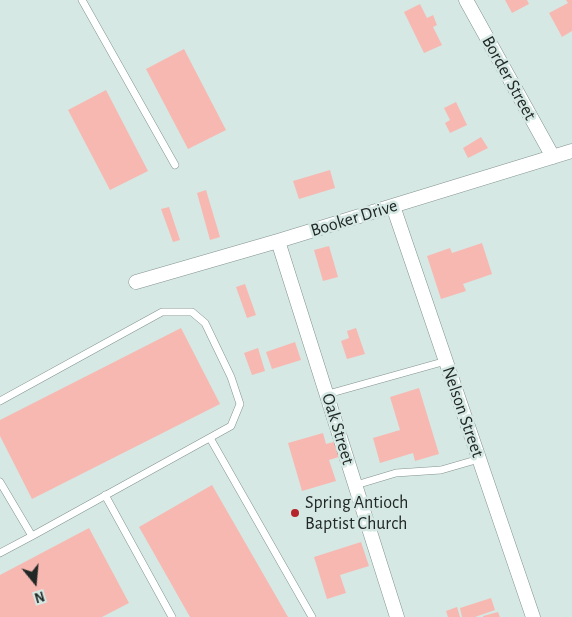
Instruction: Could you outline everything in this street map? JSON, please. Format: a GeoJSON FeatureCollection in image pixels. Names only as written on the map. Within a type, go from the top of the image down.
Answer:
{"type":"FeatureCollection","features":[{"type":"Feature","properties":{"kind":"street","name":"Border Street"},"geometry":{"type":"LineString","coordinates":[[466,0],[553,157]]}},
{"type":"Feature","properties":{"kind":"street","name":"Booker Drive"},"geometry":{"type":"LineString","coordinates":[[136,282],[278,241],[572,151]]}},
{"type":"Feature","properties":{"kind":"street","name":"Nelson Street"},"geometry":{"type":"LineString","coordinates":[[393,206],[533,617]]}},
{"type":"Feature","properties":{"kind":"street","name":"Oak Street"},"geometry":{"type":"LineString","coordinates":[[278,241],[328,394],[397,617]]}},
{"type":"Feature","properties":{"kind":"lane"},"geometry":{"type":"LineString","coordinates":[[82,0],[175,165]]}},
{"type":"Feature","properties":{"kind":"lane"},"geometry":{"type":"LineString","coordinates":[[0,401],[162,312],[192,312],[205,323],[231,377],[240,404],[231,426],[0,553]]}},
{"type":"Feature","properties":{"kind":"lane"},"geometry":{"type":"LineString","coordinates":[[328,394],[446,361]]}},
{"type":"Feature","properties":{"kind":"lane"},"geometry":{"type":"LineString","coordinates":[[210,438],[312,617]]}},
{"type":"Feature","properties":{"kind":"lane"},"geometry":{"type":"LineString","coordinates":[[356,484],[396,473],[442,470],[479,459]]}},
{"type":"Feature","properties":{"kind":"lane"},"geometry":{"type":"LineString","coordinates":[[0,482],[32,536]]}},
{"type":"Feature","properties":{"kind":"lane"},"geometry":{"type":"LineString","coordinates":[[105,495],[172,617]]}},
{"type":"Feature","properties":{"kind":"building"},"geometry":{"type":"Polygon","coordinates":[[[505,0],[527,0],[529,4],[512,13],[505,0]]]}},
{"type":"Feature","properties":{"kind":"building"},"geometry":{"type":"Polygon","coordinates":[[[566,0],[572,0],[572,31],[562,37],[549,13],[568,3],[566,0]]]}},
{"type":"Feature","properties":{"kind":"building"},"geometry":{"type":"Polygon","coordinates":[[[420,4],[427,18],[433,15],[437,25],[433,27],[442,45],[424,53],[404,12],[420,4]]]}},
{"type":"Feature","properties":{"kind":"building"},"geometry":{"type":"Polygon","coordinates":[[[184,49],[226,130],[188,149],[146,69],[184,49]]]}},
{"type":"Feature","properties":{"kind":"building"},"geometry":{"type":"Polygon","coordinates":[[[106,90],[148,171],[110,190],[68,110],[106,90]]]}},
{"type":"Feature","properties":{"kind":"building"},"geometry":{"type":"Polygon","coordinates":[[[456,102],[467,125],[450,133],[445,123],[450,120],[444,108],[456,102]]]}},
{"type":"Feature","properties":{"kind":"building"},"geometry":{"type":"Polygon","coordinates":[[[481,137],[488,148],[468,158],[463,148],[481,137]]]}},
{"type":"Feature","properties":{"kind":"building"},"geometry":{"type":"Polygon","coordinates":[[[330,170],[335,188],[299,199],[293,181],[330,170]]]}},
{"type":"Feature","properties":{"kind":"building"},"geometry":{"type":"Polygon","coordinates":[[[206,190],[220,237],[210,240],[197,193],[206,190]]]}},
{"type":"Feature","properties":{"kind":"building"},"geometry":{"type":"Polygon","coordinates":[[[169,207],[180,240],[173,242],[161,209],[169,207]]]}},
{"type":"Feature","properties":{"kind":"building"},"geometry":{"type":"Polygon","coordinates":[[[482,243],[492,274],[463,284],[466,291],[441,299],[427,256],[450,248],[452,253],[482,243]]]}},
{"type":"Feature","properties":{"kind":"building"},"geometry":{"type":"Polygon","coordinates":[[[329,246],[338,277],[323,281],[314,250],[329,246]]]}},
{"type":"Feature","properties":{"kind":"building"},"geometry":{"type":"Polygon","coordinates":[[[245,284],[256,315],[247,318],[236,287],[245,284]]]}},
{"type":"Feature","properties":{"kind":"building"},"geometry":{"type":"Polygon","coordinates":[[[181,328],[220,404],[32,499],[0,436],[0,420],[181,328]]]}},
{"type":"Feature","properties":{"kind":"building"},"geometry":{"type":"Polygon","coordinates":[[[356,328],[365,354],[347,359],[341,341],[349,338],[347,331],[356,328]]]}},
{"type":"Feature","properties":{"kind":"building"},"geometry":{"type":"Polygon","coordinates":[[[295,342],[301,360],[272,369],[266,352],[295,342]]]}},
{"type":"Feature","properties":{"kind":"building"},"geometry":{"type":"Polygon","coordinates":[[[258,348],[265,371],[252,375],[244,353],[258,348]]]}},
{"type":"Feature","properties":{"kind":"building"},"geometry":{"type":"Polygon","coordinates":[[[419,388],[439,454],[415,461],[413,453],[380,463],[373,438],[400,430],[390,397],[419,388]]]}},
{"type":"Feature","properties":{"kind":"building"},"geometry":{"type":"Polygon","coordinates":[[[323,433],[326,444],[337,441],[342,456],[329,460],[336,481],[302,491],[288,443],[323,433]]]}},
{"type":"Feature","properties":{"kind":"building"},"geometry":{"type":"Polygon","coordinates":[[[212,485],[288,617],[190,617],[139,527],[212,485]]]}},
{"type":"Feature","properties":{"kind":"building"},"geometry":{"type":"Polygon","coordinates":[[[89,528],[129,603],[102,617],[0,617],[0,575],[89,528]]]}},
{"type":"Feature","properties":{"kind":"building"},"geometry":{"type":"Polygon","coordinates":[[[361,542],[369,566],[340,575],[346,593],[327,599],[314,557],[361,542]]]}},
{"type":"Feature","properties":{"kind":"building"},"geometry":{"type":"Polygon","coordinates":[[[491,598],[495,610],[475,617],[462,617],[460,608],[491,598]]]}},
{"type":"Feature","properties":{"kind":"building"},"geometry":{"type":"Polygon","coordinates":[[[457,607],[460,617],[448,617],[446,611],[457,607]]]}},
{"type":"Feature","properties":{"kind":"building"},"geometry":{"type":"Polygon","coordinates":[[[498,612],[500,617],[483,617],[483,616],[498,612]]]}},
{"type":"Feature","properties":{"kind":"place","name":"Spring Antioch Baptist Church"},"geometry":{"type":"Point","coordinates":[295,513]}}]}
